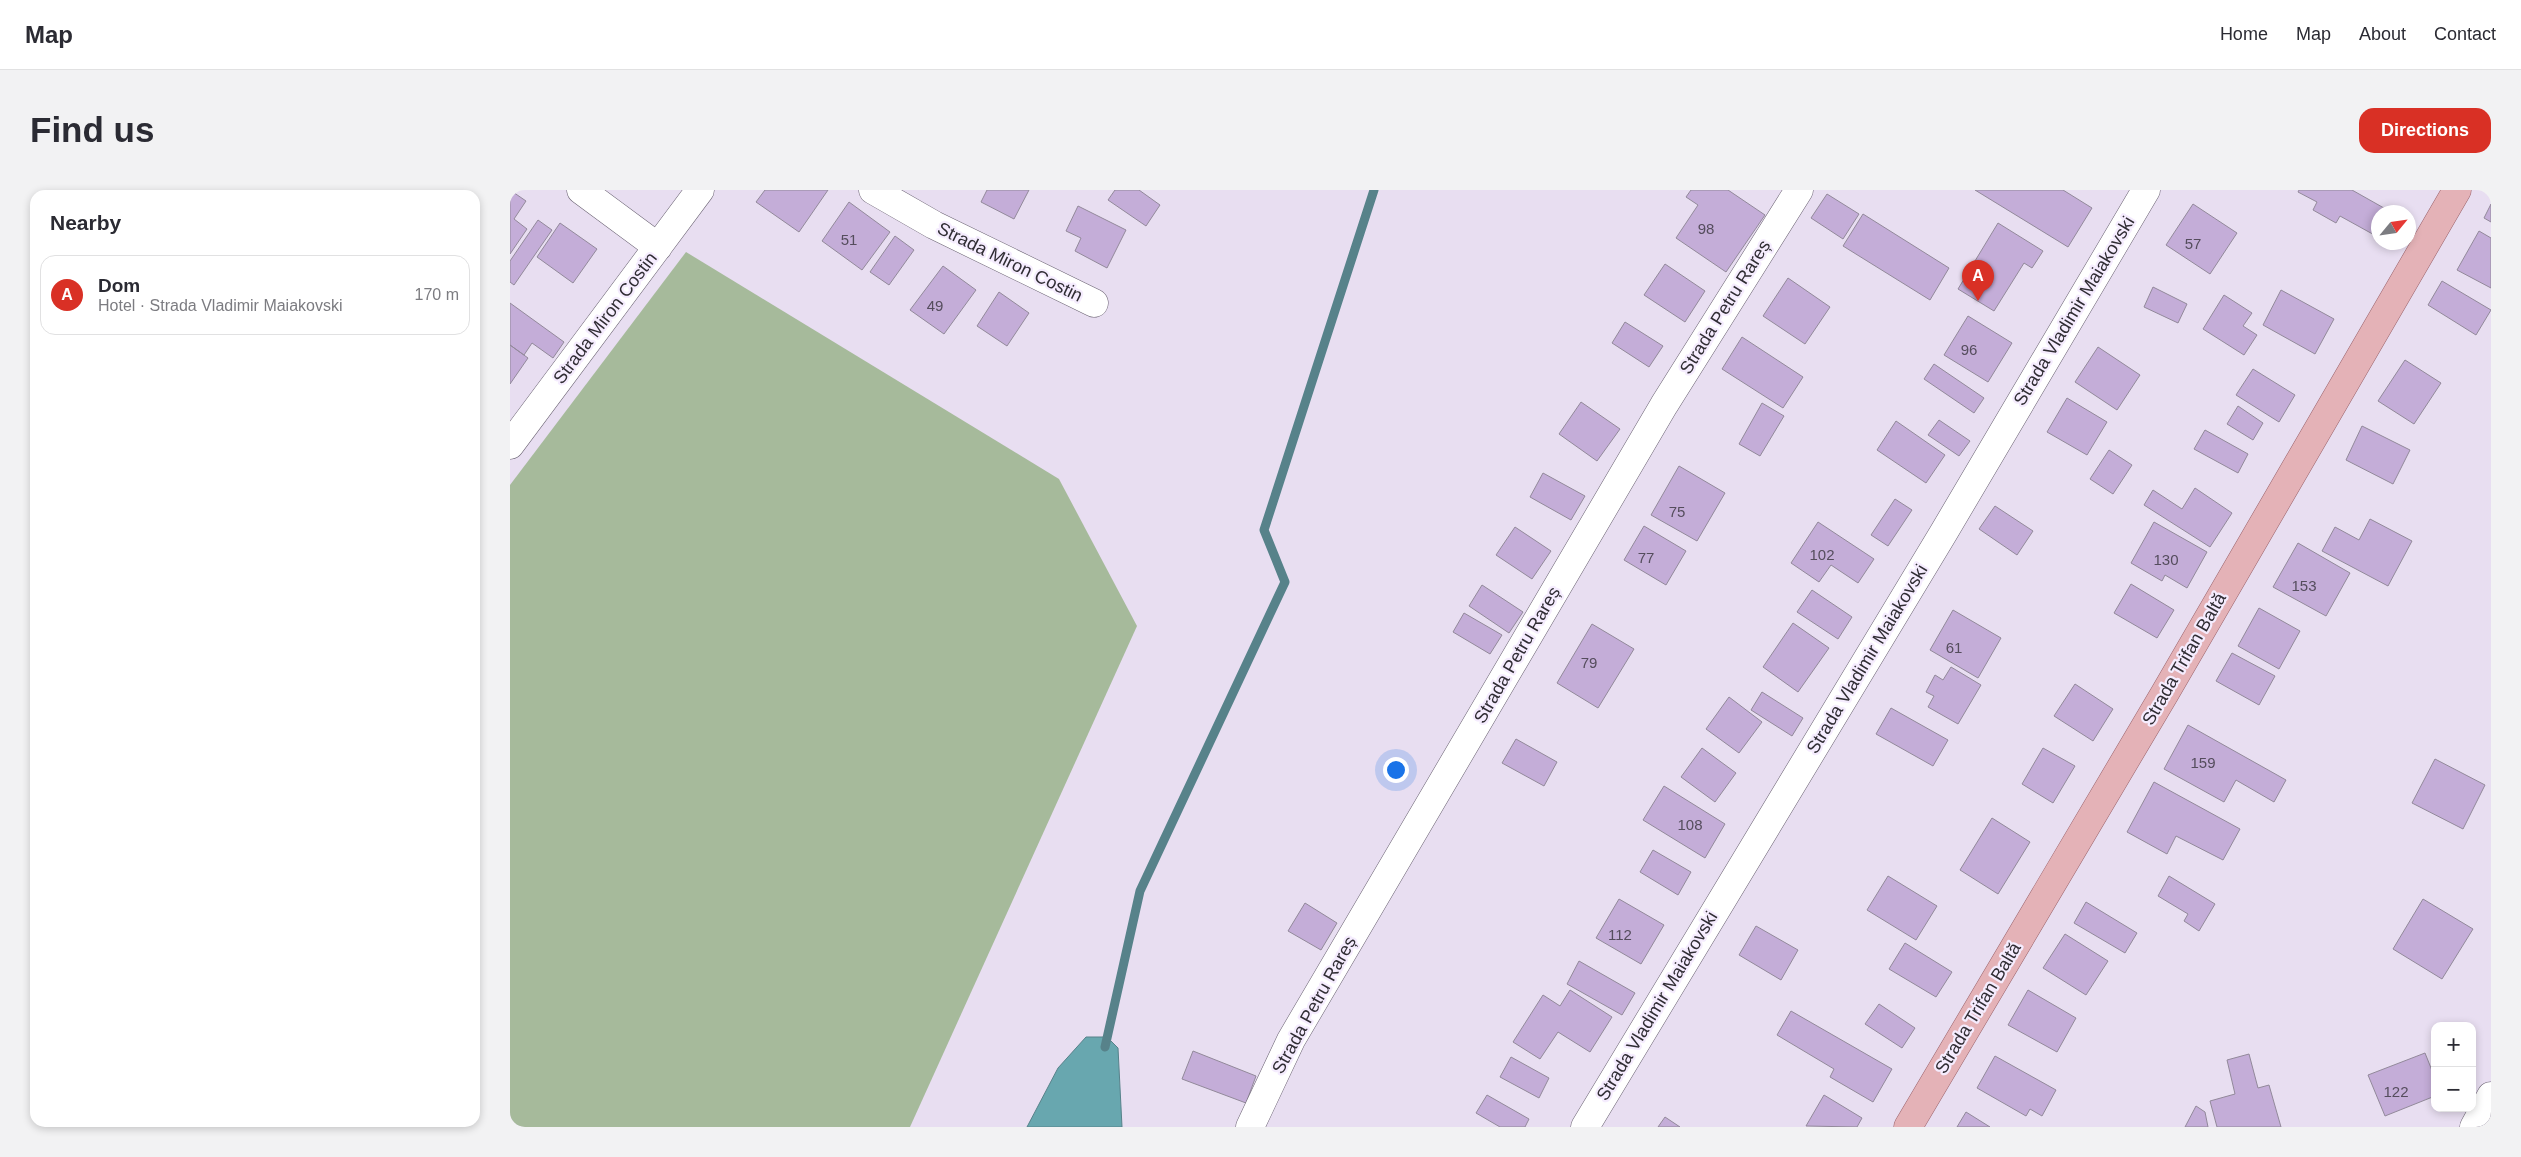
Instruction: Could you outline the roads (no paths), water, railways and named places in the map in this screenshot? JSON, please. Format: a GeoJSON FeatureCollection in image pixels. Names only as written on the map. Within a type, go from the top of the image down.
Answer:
{"type":"FeatureCollection","features":[{"type":"Feature","properties":{"kind":"main road","name":"Strada Trifan Baltă"},"geometry":{"type":"LineString","coordinates":[[1908,1127],[2165,693],[2457,190]]}},
{"type":"Feature","properties":{"kind":"street"},"geometry":{"type":"LineString","coordinates":[[581,190],[658,247]]}},
{"type":"Feature","properties":{"kind":"street","name":"Strada Miron Costin"},"geometry":{"type":"LineString","coordinates":[[510,445],[700,190]]}},
{"type":"Feature","properties":{"kind":"street","name":"Strada Miron Costin"},"geometry":{"type":"LineString","coordinates":[[873,190],[934,225],[1094,303]]}},
{"type":"Feature","properties":{"kind":"street","name":"Strada Petru Rareș"},"geometry":{"type":"LineString","coordinates":[[1250,1127],[1301,1023],[1664,405],[1798,190]]}},
{"type":"Feature","properties":{"kind":"street","name":"Strada Vladimir Maiakovski"},"geometry":{"type":"LineString","coordinates":[[1585,1127],[1944,532],[2146,190]]}},
{"type":"Feature","properties":{"kind":"street"},"geometry":{"type":"LineString","coordinates":[[2474,1127],[2491,1096]]}},
{"type":"Feature","properties":{"kind":"street"},"geometry":{"type":"LineString","coordinates":[[2486,1127],[2491,1125]]}},
{"type":"Feature","properties":{"kind":"water"},"geometry":{"type":"Polygon","coordinates":[[[1086,1037],[1107,1037],[1118,1048],[1122,1127],[1027,1127],[1058,1068],[1086,1037]]]}},
{"type":"Feature","properties":{"kind":"waterway"},"geometry":{"type":"LineString","coordinates":[[1105,1047],[1140,891],[1285,582],[1264,530],[1374,190]]}},
{"type":"Feature","properties":{"kind":"place","name":"Dom"},"geometry":{"type":"Point","coordinates":[1978,301]}}]}
